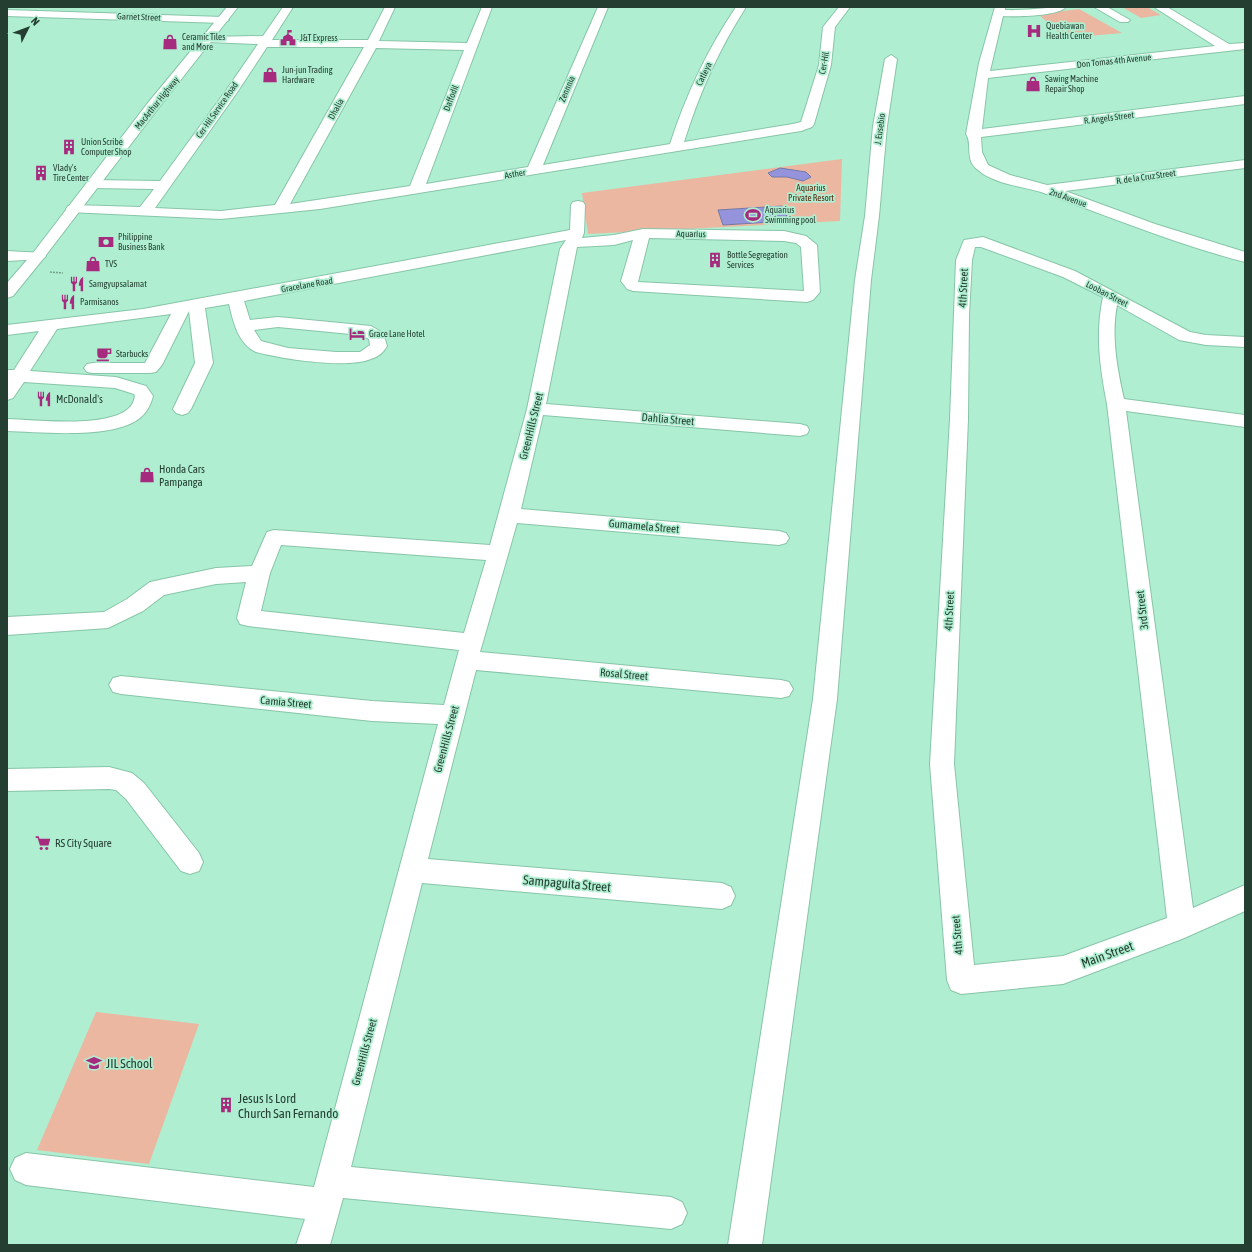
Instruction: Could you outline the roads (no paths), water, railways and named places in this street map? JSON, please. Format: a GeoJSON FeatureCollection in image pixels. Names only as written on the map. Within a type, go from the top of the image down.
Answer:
{"type":"FeatureCollection","features":[{"type":"Feature","properties":{"kind":"main road"},"geometry":{"type":"LineString","coordinates":[[145,17],[154,7]]}},
{"type":"Feature","properties":{"kind":"main road","name":"MacArthur Highway"},"geometry":{"type":"LineString","coordinates":[[7,293],[38,256],[72,209],[152,107],[208,40],[233,7]]}},
{"type":"Feature","properties":{"kind":"main road","name":"Cer-Hil Service Road"},"geometry":{"type":"LineString","coordinates":[[145,211],[232,91],[288,7]]}},
{"type":"Feature","properties":{"kind":"main road","name":"Dhalia"},"geometry":{"type":"LineString","coordinates":[[280,209],[372,44],[390,7]]}},
{"type":"Feature","properties":{"kind":"main road","name":"Daffodil"},"geometry":{"type":"LineString","coordinates":[[416,190],[470,47],[487,7]]}},
{"type":"Feature","properties":{"kind":"main road","name":"Zennnia"},"geometry":{"type":"LineString","coordinates":[[533,171],[603,7]]}},
{"type":"Feature","properties":{"kind":"main road","name":"Catleya"},"geometry":{"type":"LineString","coordinates":[[676,147],[687,109],[726,28],[741,7]]}},
{"type":"Feature","properties":{"kind":"main road","name":"Cer-Hil"},"geometry":{"type":"LineString","coordinates":[[808,124],[825,65],[829,27],[846,7]]}},
{"type":"Feature","properties":{"kind":"main road"},"geometry":{"type":"LineString","coordinates":[[999,10],[1024,14],[1061,7]]}},
{"type":"Feature","properties":{"kind":"main road"},"geometry":{"type":"LineString","coordinates":[[1099,7],[1124,20]]}},
{"type":"Feature","properties":{"kind":"main road"},"geometry":{"type":"LineString","coordinates":[[1159,7],[1227,48]]}},
{"type":"Feature","properties":{"kind":"main road","name":"2nd Avenue"},"geometry":{"type":"LineString","coordinates":[[999,10],[983,75],[973,134],[978,163],[982,167],[1003,176],[1245,257]]}},
{"type":"Feature","properties":{"kind":"main road","name":"Garnet Street"},"geometry":{"type":"LineString","coordinates":[[7,12],[223,20]]}},
{"type":"Feature","properties":{"kind":"main road"},"geometry":{"type":"LineString","coordinates":[[208,40],[470,47]]}},
{"type":"Feature","properties":{"kind":"main road","name":"Don Tomas 4th Avenue"},"geometry":{"type":"LineString","coordinates":[[983,75],[1245,46]]}},
{"type":"Feature","properties":{"kind":"main road","name":"J. Eusebio"},"geometry":{"type":"LineString","coordinates":[[745,1245],[824,699],[862,280],[872,216],[872,199],[880,126],[892,59]]}},
{"type":"Feature","properties":{"kind":"main road","name":"R. Angels Street"},"geometry":{"type":"LineString","coordinates":[[973,134],[1245,100]]}},
{"type":"Feature","properties":{"kind":"main road","name":"Asther"},"geometry":{"type":"LineString","coordinates":[[72,209],[221,215],[280,209],[416,190],[796,128],[808,124]]}},
{"type":"Feature","properties":{"kind":"main road","name":"R. de la Cruz Street"},"geometry":{"type":"LineString","coordinates":[[1046,190],[1245,164]]}},
{"type":"Feature","properties":{"kind":"main road"},"geometry":{"type":"LineString","coordinates":[[93,184],[163,185]]}},
{"type":"Feature","properties":{"kind":"main road"},"geometry":{"type":"LineString","coordinates":[[574,238],[578,205]]}},
{"type":"Feature","properties":{"kind":"main road","name":"Aquarius"},"geometry":{"type":"LineString","coordinates":[[574,238],[614,240],[643,234],[784,236],[802,239],[809,245],[812,292],[807,297],[633,286],[629,281],[643,234]]}},
{"type":"Feature","properties":{"kind":"main road","name":"Gracelane Road"},"geometry":{"type":"LineString","coordinates":[[7,330],[142,314],[574,238]]}},
{"type":"Feature","properties":{"kind":"main road","name":"GreenHills Street"},"geometry":{"type":"LineString","coordinates":[[313,1245],[469,651],[509,515],[536,409],[568,249],[574,238]]}},
{"type":"Feature","properties":{"kind":"main road"},"geometry":{"type":"LineString","coordinates":[[1215,248],[1239,241]]}},
{"type":"Feature","properties":{"kind":"main road","name":"Looban Street"},"geometry":{"type":"LineString","coordinates":[[969,242],[983,242],[1069,274],[1111,295],[1185,336],[1206,340],[1245,342]]}},
{"type":"Feature","properties":{"kind":"main road","name":"4th Street"},"geometry":{"type":"LineString","coordinates":[[961,980],[942,764],[959,419],[962,291],[964,260],[969,242]]}},
{"type":"Feature","properties":{"kind":"main road"},"geometry":{"type":"LineString","coordinates":[[7,256],[38,256]]}},
{"type":"Feature","properties":{"kind":"main road","name":"3rd Street"},"geometry":{"type":"LineString","coordinates":[[1111,295],[1106,316],[1105,341],[1116,404],[1182,926]]}},
{"type":"Feature","properties":{"kind":"main road"},"geometry":{"type":"LineString","coordinates":[[235,297],[244,326],[254,345],[267,350],[283,353],[359,358],[372,353],[379,346],[376,337],[365,330],[278,322],[244,326]]}},
{"type":"Feature","properties":{"kind":"main road"},"geometry":{"type":"LineString","coordinates":[[14,372],[150,368],[189,305]]}},
{"type":"Feature","properties":{"kind":"main road"},"geometry":{"type":"LineString","coordinates":[[182,409],[204,363],[189,305]]}},
{"type":"Feature","properties":{"kind":"main road"},"geometry":{"type":"LineString","coordinates":[[7,394],[14,372],[52,324]]}},
{"type":"Feature","properties":{"kind":"main road"},"geometry":{"type":"LineString","coordinates":[[7,425],[92,426],[117,422],[131,416],[141,405],[144,396],[140,390],[116,383],[14,372]]}},
{"type":"Feature","properties":{"kind":"main road"},"geometry":{"type":"LineString","coordinates":[[1116,404],[1245,421]]}},
{"type":"Feature","properties":{"kind":"main road","name":"Dahlia Street"},"geometry":{"type":"LineString","coordinates":[[536,409],[800,430]]}},
{"type":"Feature","properties":{"kind":"main road","name":"Gumamela Street"},"geometry":{"type":"LineString","coordinates":[[509,515],[779,538]]}},
{"type":"Feature","properties":{"kind":"main road"},"geometry":{"type":"LineString","coordinates":[[7,626],[108,620],[135,605],[158,588],[216,576],[259,573],[274,537],[498,553]]}},
{"type":"Feature","properties":{"kind":"main road","name":"Rosal Street"},"geometry":{"type":"LineString","coordinates":[[259,573],[248,618],[469,651],[781,689]]}},
{"type":"Feature","properties":{"kind":"main road","name":"Camia Street"},"geometry":{"type":"LineString","coordinates":[[121,685],[372,711],[452,715]]}},
{"type":"Feature","properties":{"kind":"main road"},"geometry":{"type":"LineString","coordinates":[[7,780],[110,778],[123,781],[135,791],[190,862]]}},
{"type":"Feature","properties":{"kind":"main road","name":"Sampaguita Street"},"geometry":{"type":"LineString","coordinates":[[412,870],[722,896]]}},
{"type":"Feature","properties":{"kind":"main road","name":"Main Street"},"geometry":{"type":"LineString","coordinates":[[961,980],[1063,970],[1182,926],[1245,898]]}},
{"type":"Feature","properties":{"kind":"main road"},"geometry":{"type":"LineString","coordinates":[[26,1169],[327,1193],[671,1213]]}},
{"type":"Feature","properties":{"kind":"water","name":"Aquarius Swimming pool"},"geometry":{"type":"Polygon","coordinates":[[[780,168],[806,172],[811,177],[803,181],[787,177],[772,177],[768,173],[780,168]]]}},
{"type":"Feature","properties":{"kind":"water","name":"Aquarius Swimming pool"},"geometry":{"type":"Polygon","coordinates":[[[782,206],[789,221],[723,225],[718,210],[782,206]]]}},
{"type":"Feature","properties":{"kind":"place","name":"Quebiawan Health Center"},"geometry":{"type":"Point","coordinates":[1034,31]}},
{"type":"Feature","properties":{"kind":"place","name":"J&T Express"},"geometry":{"type":"Point","coordinates":[288,38]}},
{"type":"Feature","properties":{"kind":"place","name":"Ceramic Tiles and More"},"geometry":{"type":"Point","coordinates":[170,42]}},
{"type":"Feature","properties":{"kind":"place","name":"Jun-jun Trading Hardware"},"geometry":{"type":"Point","coordinates":[270,75]}},
{"type":"Feature","properties":{"kind":"place","name":"Sawing Machine Repair Shop"},"geometry":{"type":"Point","coordinates":[1033,84]}},
{"type":"Feature","properties":{"kind":"place","name":"Union Scribe Computer Shop"},"geometry":{"type":"Point","coordinates":[69,147]}},
{"type":"Feature","properties":{"kind":"place","name":"Vlady's Tire Center"},"geometry":{"type":"Point","coordinates":[41,173]}},
{"type":"Feature","properties":{"kind":"place","name":"Aquarius Swimming pool"},"geometry":{"type":"Point","coordinates":[753,215]}},
{"type":"Feature","properties":{"kind":"place","name":"Philippine Business Bank"},"geometry":{"type":"Point","coordinates":[106,242]}},
{"type":"Feature","properties":{"kind":"place","name":"Bottle Segregation Services"},"geometry":{"type":"Point","coordinates":[715,260]}},
{"type":"Feature","properties":{"kind":"place","name":"TVS"},"geometry":{"type":"Point","coordinates":[93,264]}},
{"type":"Feature","properties":{"kind":"place","name":"Samgyupsalamat"},"geometry":{"type":"Point","coordinates":[77,284]}},
{"type":"Feature","properties":{"kind":"place","name":"Parmisanos"},"geometry":{"type":"Point","coordinates":[68,302]}},
{"type":"Feature","properties":{"kind":"place","name":"Grace Lane Hotel"},"geometry":{"type":"Point","coordinates":[357,334]}},
{"type":"Feature","properties":{"kind":"place","name":"Starbucks"},"geometry":{"type":"Point","coordinates":[104,354]}},
{"type":"Feature","properties":{"kind":"place","name":"McDonald's"},"geometry":{"type":"Point","coordinates":[44,399]}},
{"type":"Feature","properties":{"kind":"place","name":"Honda Cars Pampanga"},"geometry":{"type":"Point","coordinates":[147,475]}},
{"type":"Feature","properties":{"kind":"place","name":"RS City Square"},"geometry":{"type":"Point","coordinates":[43,843]}},
{"type":"Feature","properties":{"kind":"place","name":"JIL School"},"geometry":{"type":"Point","coordinates":[94,1063]}},
{"type":"Feature","properties":{"kind":"place","name":"Jesus Is Lord Church San Fernando"},"geometry":{"type":"Point","coordinates":[226,1105]}},
{"type":"Feature","properties":{"kind":"park label","name":"Aquarius Private Resort"},"geometry":{"type":"Point","coordinates":[811,194]}}]}
